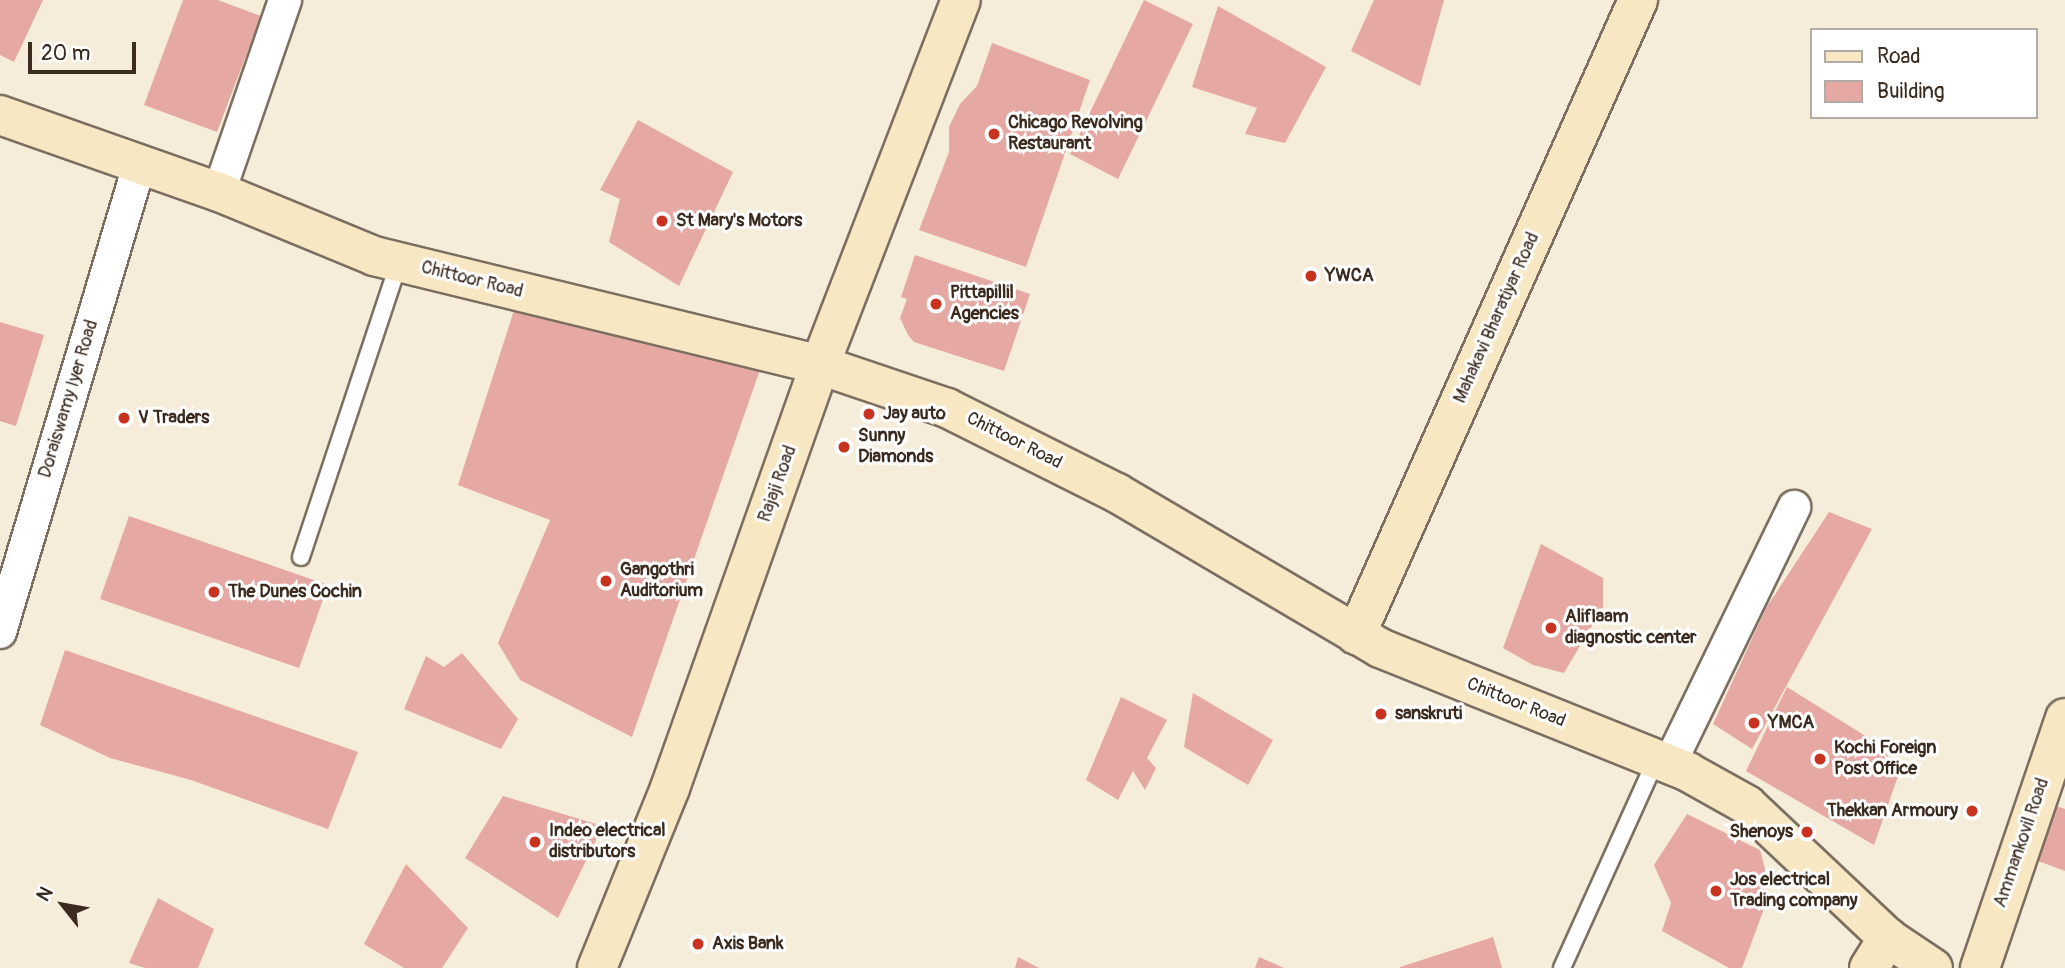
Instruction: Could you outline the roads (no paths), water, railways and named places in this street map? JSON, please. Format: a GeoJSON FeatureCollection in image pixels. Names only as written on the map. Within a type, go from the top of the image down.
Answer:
{"type":"FeatureCollection","features":[{"type":"Feature","properties":{"kind":"main road","name":"Rajaji Road"},"geometry":{"type":"LineString","coordinates":[[597,968],[670,788],[820,365],[961,0]]}},
{"type":"Feature","properties":{"kind":"main road","name":"Mahakavi Bharatiyar Road"},"geometry":{"type":"LineString","coordinates":[[1356,635],[1638,0]]}},
{"type":"Feature","properties":{"kind":"main road","name":"Chittoor Road"},"geometry":{"type":"LineString","coordinates":[[0,115],[219,192],[399,262],[820,365],[947,408],[1105,486],[1356,635],[1663,762],[1747,804],[1879,953],[1933,968]]}},
{"type":"Feature","properties":{"kind":"main road","name":"Ammankovil Road"},"geometry":{"type":"LineString","coordinates":[[1980,968],[2065,718]]}},
{"type":"Feature","properties":{"kind":"street"},"geometry":{"type":"LineString","coordinates":[[219,192],[285,0]]}},
{"type":"Feature","properties":{"kind":"street","name":"Doraiswamy Iyer Road"},"geometry":{"type":"LineString","coordinates":[[0,632],[139,166]]}},
{"type":"Feature","properties":{"kind":"street"},"geometry":{"type":"LineString","coordinates":[[1663,762],[1794,507]]}},
{"type":"Feature","properties":{"kind":"lane"},"geometry":{"type":"LineString","coordinates":[[301,557],[399,262]]}},
{"type":"Feature","properties":{"kind":"lane"},"geometry":{"type":"LineString","coordinates":[[1562,968],[1663,762]]}},
{"type":"Feature","properties":{"kind":"place","name":"Chicago Revolving Restaurant"},"geometry":{"type":"Point","coordinates":[994,134]}},
{"type":"Feature","properties":{"kind":"place","name":"St Mary's Motors"},"geometry":{"type":"Point","coordinates":[662,221]}},
{"type":"Feature","properties":{"kind":"place","name":"YWCA"},"geometry":{"type":"Point","coordinates":[1311,276]}},
{"type":"Feature","properties":{"kind":"place","name":"Pittapillil Agencies"},"geometry":{"type":"Point","coordinates":[936,304]}},
{"type":"Feature","properties":{"kind":"place","name":"Jay auto"},"geometry":{"type":"Point","coordinates":[869,414]}},
{"type":"Feature","properties":{"kind":"place","name":"V Traders"},"geometry":{"type":"Point","coordinates":[124,418]}},
{"type":"Feature","properties":{"kind":"place","name":"Sunny Diamonds"},"geometry":{"type":"Point","coordinates":[844,447]}},
{"type":"Feature","properties":{"kind":"place","name":"Gangothri Auditorium"},"geometry":{"type":"Point","coordinates":[606,581]}},
{"type":"Feature","properties":{"kind":"place","name":"The Dunes Cochin"},"geometry":{"type":"Point","coordinates":[214,592]}},
{"type":"Feature","properties":{"kind":"place","name":"Aliflaam diagnostic center"},"geometry":{"type":"Point","coordinates":[1551,628]}},
{"type":"Feature","properties":{"kind":"place","name":"sanskruti"},"geometry":{"type":"Point","coordinates":[1381,714]}},
{"type":"Feature","properties":{"kind":"place","name":"YMCA"},"geometry":{"type":"Point","coordinates":[1754,723]}},
{"type":"Feature","properties":{"kind":"place","name":"Kochi Foreign Post Office"},"geometry":{"type":"Point","coordinates":[1820,759]}},
{"type":"Feature","properties":{"kind":"place","name":"Thekkan Armoury"},"geometry":{"type":"Point","coordinates":[1972,811]}},
{"type":"Feature","properties":{"kind":"place","name":"Shenoys"},"geometry":{"type":"Point","coordinates":[1807,832]}},
{"type":"Feature","properties":{"kind":"place","name":"Indeo electrical distributors"},"geometry":{"type":"Point","coordinates":[535,842]}},
{"type":"Feature","properties":{"kind":"place","name":"Jos electrical Trading company"},"geometry":{"type":"Point","coordinates":[1716,891]}},
{"type":"Feature","properties":{"kind":"place","name":"Axis Bank"},"geometry":{"type":"Point","coordinates":[698,944]}}]}
